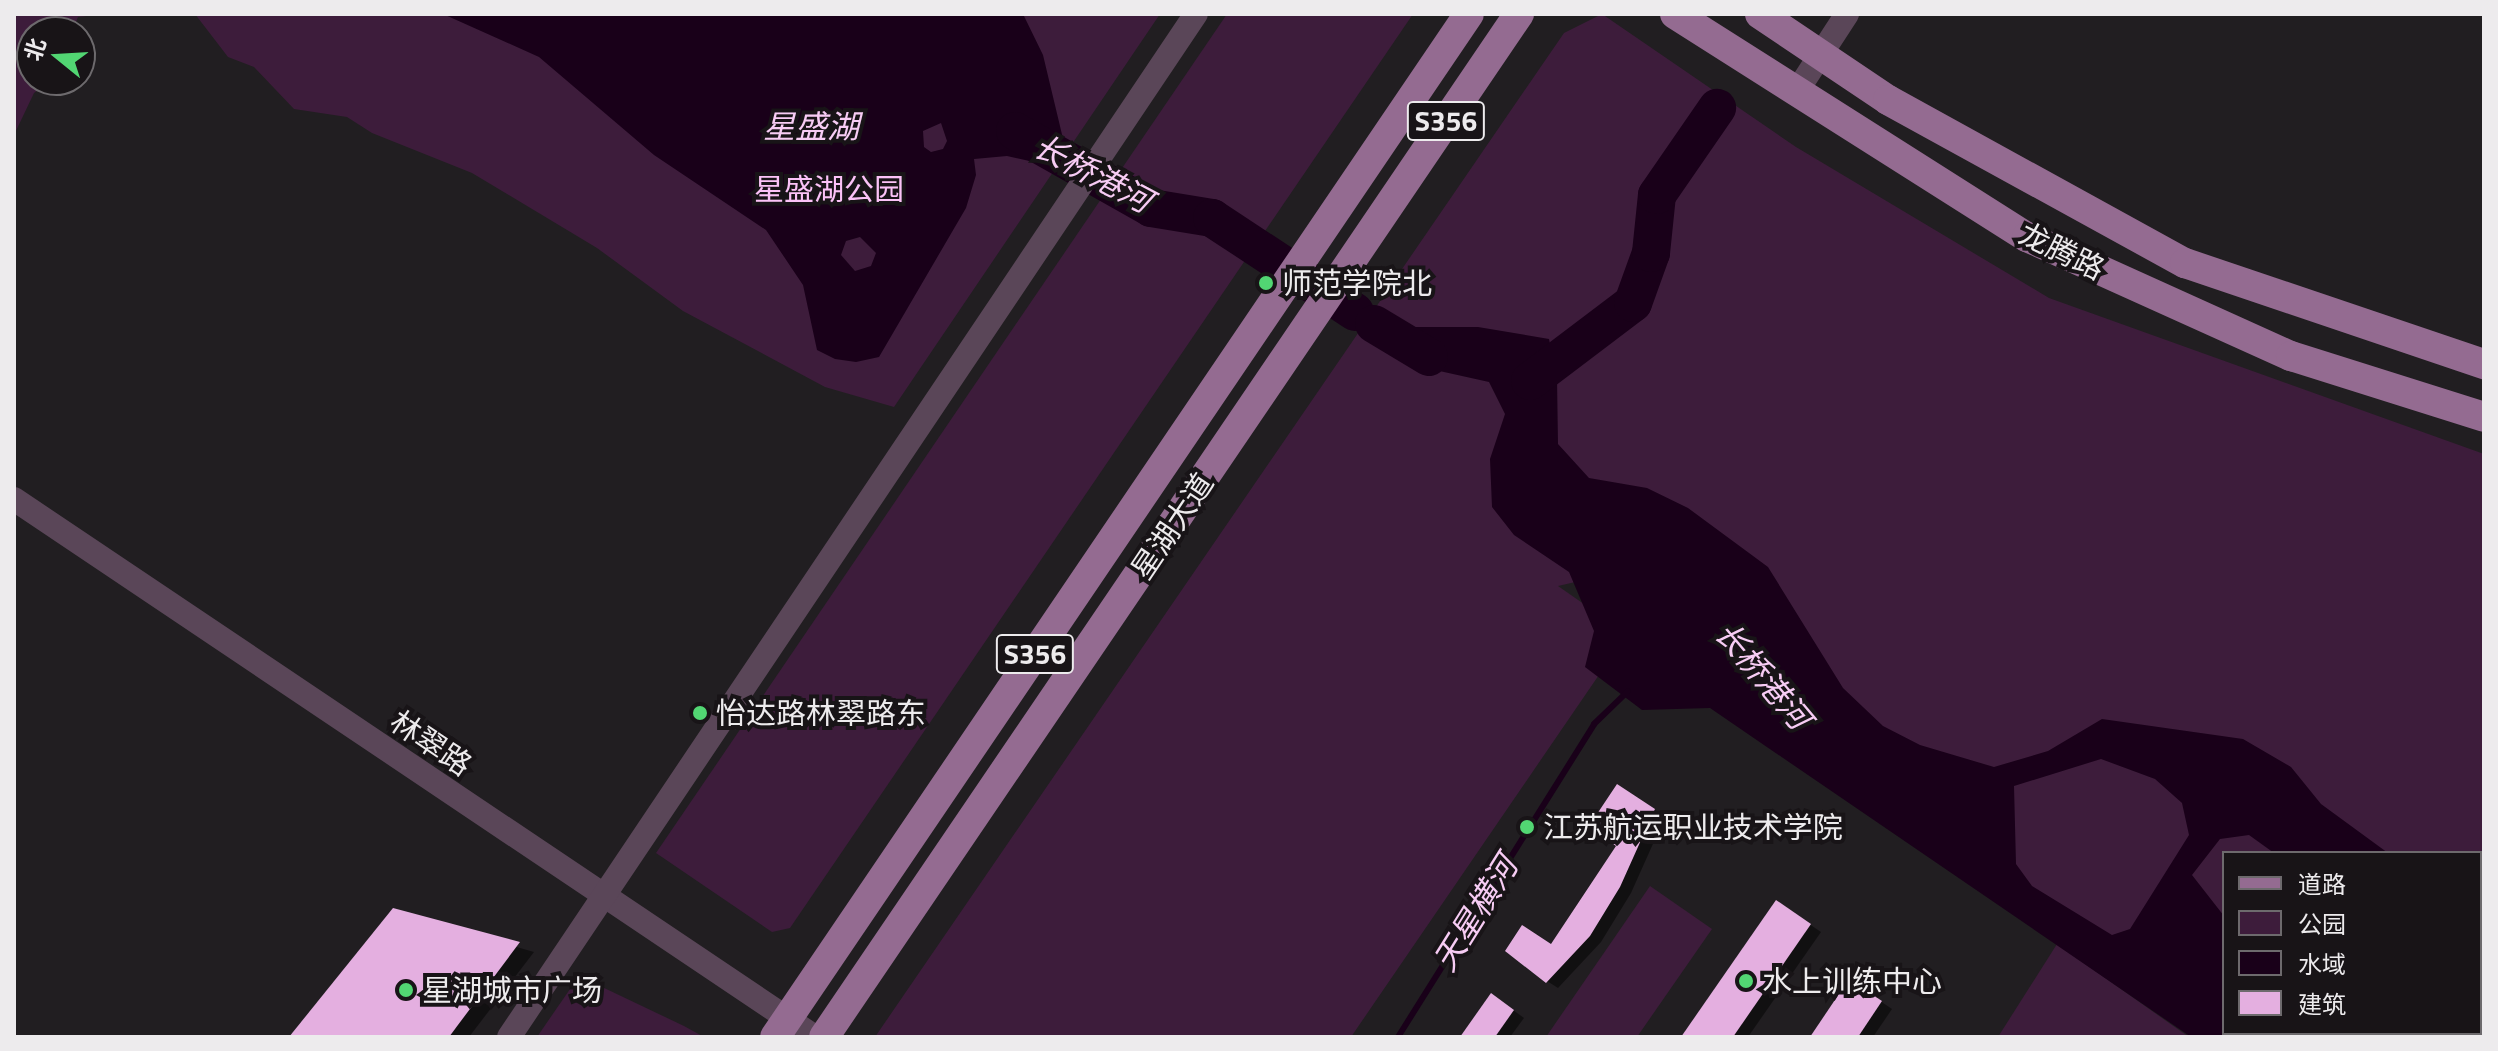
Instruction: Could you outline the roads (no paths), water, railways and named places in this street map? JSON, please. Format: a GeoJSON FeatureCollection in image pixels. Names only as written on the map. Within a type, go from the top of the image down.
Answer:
{"type":"FeatureCollection","features":[{"type":"Feature","properties":{"kind":"main road","name":"星湖大道"},"geometry":{"type":"LineString","coordinates":[[782,1028],[1469,14]]}},
{"type":"Feature","properties":{"kind":"main road","name":"星湖大道"},"geometry":{"type":"LineString","coordinates":[[824,1037],[1519,14]]}},
{"type":"Feature","properties":{"kind":"main road","name":"龙腾路"},"geometry":{"type":"LineString","coordinates":[[1675,14],[2027,237],[2291,356],[2484,417]]}},
{"type":"Feature","properties":{"kind":"main road","name":"龙腾路"},"geometry":{"type":"LineString","coordinates":[[1760,14],[1888,100],[2185,263],[2484,364]]}},
{"type":"Feature","properties":{"kind":"street"},"geometry":{"type":"LineString","coordinates":[[509,1037],[1196,14]]}},
{"type":"Feature","properties":{"kind":"street"},"geometry":{"type":"LineString","coordinates":[[1797,91],[1847,14]]}},
{"type":"Feature","properties":{"kind":"street","name":"林翠路"},"geometry":{"type":"LineString","coordinates":[[14,499],[603,898],[782,1028],[815,1037]]}},
{"type":"Feature","properties":{"kind":"water","name":"星盛湖"},"geometry":{"type":"Polygon","coordinates":[[[443,14],[1023,14],[1043,55],[1065,147],[1052,166],[1007,156],[974,159],[976,175],[966,208],[879,357],[856,362],[835,359],[817,350],[803,285],[766,230],[654,155],[539,57],[443,14]],[[941,123],[923,131],[924,147],[931,152],[943,149],[947,141],[941,123]],[[860,237],[846,241],[841,255],[855,271],[871,266],[876,253],[860,237]]]}},
{"type":"Feature","properties":{"kind":"water"},"geometry":{"type":"Polygon","coordinates":[[[1399,327],[1478,327],[1549,339],[1557,378],[1558,444],[1589,478],[1647,488],[1688,508],[1768,567],[1843,688],[1883,726],[1920,745],[1994,767],[2048,751],[2102,719],[2243,739],[2291,767],[2321,804],[2385,851],[2271,851],[2249,835],[2220,839],[2192,875],[2222,913],[2222,1035],[2457,1037],[2191,1037],[1710,708],[1642,710],[1585,667],[1594,631],[1569,572],[1514,535],[1492,507],[1490,459],[1505,414],[1489,382],[1417,366],[1373,335],[1399,327]],[[2101,759],[2014,786],[2016,864],[2032,886],[2112,935],[2130,929],[2189,835],[2182,803],[2155,779],[2101,759]]]}},
{"type":"Feature","properties":{"kind":"waterway","name":"天星横河"},"geometry":{"type":"LineString","coordinates":[[1530,381],[1633,303],[1651,253],[1657,195],[1717,108]]}},
{"type":"Feature","properties":{"kind":"waterway","name":"长桥港河"},"geometry":{"type":"LineString","coordinates":[[1015,131],[1151,208],[1212,218],[1355,312]]}},
{"type":"Feature","properties":{"kind":"waterway","name":"长桥港河"},"geometry":{"type":"LineString","coordinates":[[1374,324],[1429,357]]}},
{"type":"Feature","properties":{"kind":"waterway","name":"天星横河"},"geometry":{"type":"LineString","coordinates":[[1398,1037],[1594,724],[1628,691]]}},
{"type":"Feature","properties":{"kind":"place","name":"师范学院北"},"geometry":{"type":"Point","coordinates":[1266,283]}},
{"type":"Feature","properties":{"kind":"place","name":"怡达路林翠路东"},"geometry":{"type":"Point","coordinates":[700,713]}},
{"type":"Feature","properties":{"kind":"place","name":"江苏航运职业技术学院"},"geometry":{"type":"Point","coordinates":[1527,827]}},
{"type":"Feature","properties":{"kind":"place","name":"水上训练中心"},"geometry":{"type":"Point","coordinates":[1746,981]}},
{"type":"Feature","properties":{"kind":"place","name":"星湖城市广场"},"geometry":{"type":"Point","coordinates":[406,990]}},
{"type":"Feature","properties":{"kind":"park label","name":"星盛湖公园"},"geometry":{"type":"Point","coordinates":[829,189]}}]}
